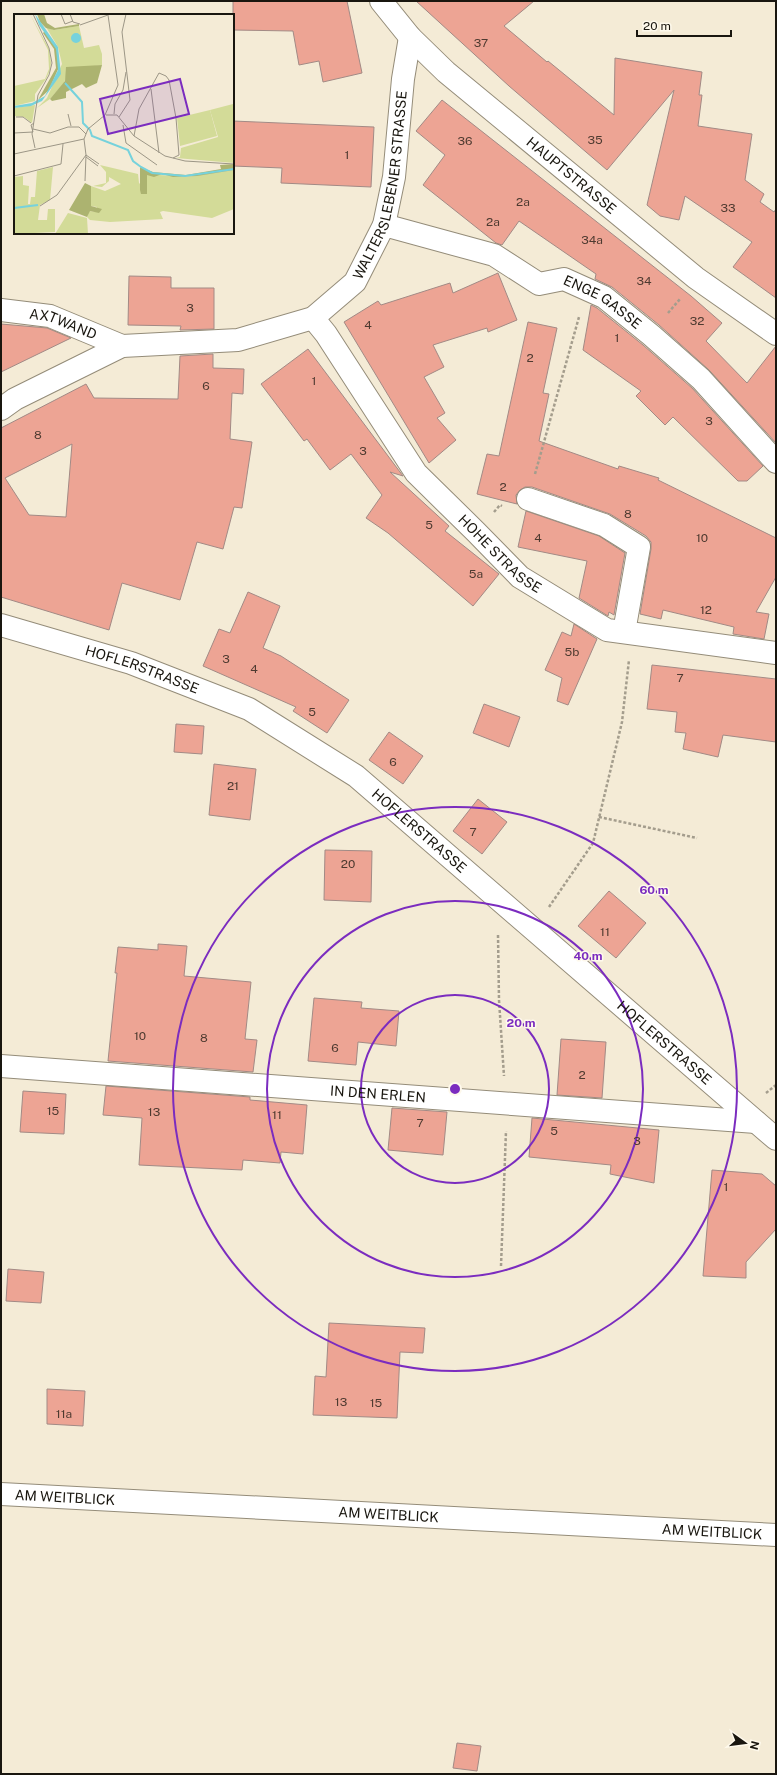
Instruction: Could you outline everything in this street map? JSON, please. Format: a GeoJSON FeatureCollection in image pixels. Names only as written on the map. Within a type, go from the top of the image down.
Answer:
{"type":"FeatureCollection","features":[{"type":"Feature","properties":{"kind":"street","name":"HAUPTSTRASSE"},"geometry":{"type":"LineString","coordinates":[[381,1],[410,37],[446,72],[696,278],[776,334]]}},
{"type":"Feature","properties":{"kind":"street","name":"WALTERSLEBENER STRASSE"},"geometry":{"type":"LineString","coordinates":[[1,409],[15,399],[122,346],[238,340],[313,318],[355,282],[384,225],[394,177],[403,79],[410,37]]}},
{"type":"Feature","properties":{"kind":"street","name":"ENGE GASSE"},"geometry":{"type":"LineString","coordinates":[[384,225],[494,255],[539,284],[564,279],[604,297],[651,334],[701,379],[776,462]]}},
{"type":"Feature","properties":{"kind":"street","name":"AXTWAND"},"geometry":{"type":"LineString","coordinates":[[1,310],[50,316],[122,346]]}},
{"type":"Feature","properties":{"kind":"street","name":"HOHE STRASSE"},"geometry":{"type":"LineString","coordinates":[[313,318],[326,334],[416,473],[520,577],[607,630],[776,652]]}},
{"type":"Feature","properties":{"kind":"street"},"geometry":{"type":"LineString","coordinates":[[528,499],[604,525],[639,547],[624,632]]}},
{"type":"Feature","properties":{"kind":"street","name":"HOFLERSTRASSE"},"geometry":{"type":"LineString","coordinates":[[1,626],[131,663],[249,709],[356,776],[776,1139]]}},
{"type":"Feature","properties":{"kind":"street","name":"IN DEN ERLEN"},"geometry":{"type":"LineString","coordinates":[[1,1066],[756,1122]]}},
{"type":"Feature","properties":{"kind":"street","name":"AM WEITBLICK"},"geometry":{"type":"LineString","coordinates":[[1,1494],[776,1536]]}},
{"type":"Feature","properties":{"kind":"path"},"geometry":{"type":"LineString","coordinates":[[651,334],[696,278]]}},
{"type":"Feature","properties":{"kind":"path"},"geometry":{"type":"LineString","coordinates":[[528,499],[587,289]]}},
{"type":"Feature","properties":{"kind":"path"},"geometry":{"type":"LineString","coordinates":[[534,929],[593,843],[622,722],[630,657],[624,632]]}},
{"type":"Feature","properties":{"kind":"path"},"geometry":{"type":"LineString","coordinates":[[599,817],[698,838]]}},
{"type":"Feature","properties":{"kind":"path"},"geometry":{"type":"LineString","coordinates":[[498,935],[499,1000],[504,1069]]}},
{"type":"Feature","properties":{"kind":"path"},"geometry":{"type":"LineString","coordinates":[[501,1266],[506,1104]]}},
{"type":"Feature","properties":{"kind":"building"},"geometry":{"type":"Polygon","coordinates":[[[233,1],[347,1],[362,73],[323,82],[319,61],[299,65],[293,31],[234,30],[233,1]]]}},
{"type":"Feature","properties":{"kind":"building"},"geometry":{"type":"Polygon","coordinates":[[[416,1],[534,1],[504,26],[614,115],[615,58],[702,72],[699,95],[702,95],[698,126],[752,134],[745,180],[764,194],[760,202],[774,212],[776,209],[776,298],[733,267],[752,242],[685,196],[679,220],[660,216],[647,205],[674,90],[607,170],[509,86],[416,1]]]}},
{"type":"Feature","properties":{"kind":"building"},"geometry":{"type":"Polygon","coordinates":[[[442,100],[691,296],[722,323],[706,341],[747,383],[776,346],[776,443],[709,370],[659,325],[612,287],[595,279],[596,274],[519,221],[502,245],[496,243],[423,185],[445,155],[416,131],[442,100]]]}},
{"type":"Feature","properties":{"kind":"building"},"geometry":{"type":"Polygon","coordinates":[[[234,121],[374,127],[371,187],[281,183],[282,168],[234,166],[234,121]]]}},
{"type":"Feature","properties":{"kind":"building"},"geometry":{"type":"Polygon","coordinates":[[[498,273],[517,320],[488,332],[487,328],[433,345],[444,367],[424,377],[445,413],[437,418],[456,440],[429,463],[344,322],[378,301],[381,305],[450,283],[453,293],[498,273]]]}},
{"type":"Feature","properties":{"kind":"building"},"geometry":{"type":"Polygon","coordinates":[[[129,276],[171,277],[171,288],[214,288],[214,329],[180,330],[181,326],[128,325],[129,276]]]}},
{"type":"Feature","properties":{"kind":"building"},"geometry":{"type":"Polygon","coordinates":[[[591,305],[597,308],[643,345],[692,388],[763,466],[747,481],[738,481],[673,417],[665,425],[636,396],[641,391],[583,350],[591,305]]]}},
{"type":"Feature","properties":{"kind":"building"},"geometry":{"type":"Polygon","coordinates":[[[528,322],[557,328],[543,393],[549,394],[539,441],[618,469],[619,466],[659,478],[658,480],[776,538],[776,577],[756,612],[769,614],[764,639],[733,634],[734,627],[663,610],[661,619],[640,614],[651,542],[646,536],[610,514],[532,487],[525,487],[520,490],[516,495],[517,504],[477,494],[487,454],[499,456],[528,322]]]}},
{"type":"Feature","properties":{"kind":"building"},"geometry":{"type":"Polygon","coordinates":[[[1,324],[47,328],[71,338],[1,372],[1,324]]]}},
{"type":"Feature","properties":{"kind":"building"},"geometry":{"type":"Polygon","coordinates":[[[308,349],[403,476],[390,472],[449,526],[445,531],[499,574],[473,606],[388,533],[366,518],[382,495],[351,454],[330,470],[307,439],[304,441],[261,384],[308,349]]]}},
{"type":"Feature","properties":{"kind":"building"},"geometry":{"type":"Polygon","coordinates":[[[213,354],[213,368],[244,369],[243,394],[232,393],[230,439],[252,442],[242,508],[234,507],[223,549],[197,542],[180,600],[122,583],[109,630],[1,597],[1,428],[86,384],[94,398],[178,399],[180,356],[213,354]],[[72,444],[5,478],[29,515],[66,517],[72,444]]]}},
{"type":"Feature","properties":{"kind":"building"},"geometry":{"type":"Polygon","coordinates":[[[526,511],[599,536],[625,553],[614,615],[609,612],[608,616],[579,598],[587,561],[518,547],[526,511]]]}},
{"type":"Feature","properties":{"kind":"building"},"geometry":{"type":"Polygon","coordinates":[[[248,592],[280,606],[263,648],[281,656],[349,700],[327,733],[293,711],[296,707],[203,666],[219,629],[230,633],[248,592]]]}},
{"type":"Feature","properties":{"kind":"building"},"geometry":{"type":"Polygon","coordinates":[[[574,624],[597,639],[568,705],[557,701],[562,678],[545,670],[562,632],[571,636],[574,624]]]}},
{"type":"Feature","properties":{"kind":"building"},"geometry":{"type":"Polygon","coordinates":[[[652,665],[776,679],[776,742],[723,735],[718,757],[683,749],[686,733],[675,732],[677,712],[647,709],[652,665]]]}},
{"type":"Feature","properties":{"kind":"building"},"geometry":{"type":"Polygon","coordinates":[[[484,704],[520,717],[509,747],[473,733],[484,704]]]}},
{"type":"Feature","properties":{"kind":"building"},"geometry":{"type":"Polygon","coordinates":[[[176,724],[204,726],[202,754],[174,752],[176,724]]]}},
{"type":"Feature","properties":{"kind":"building"},"geometry":{"type":"Polygon","coordinates":[[[389,732],[423,756],[403,784],[369,760],[389,732]]]}},
{"type":"Feature","properties":{"kind":"building"},"geometry":{"type":"Polygon","coordinates":[[[214,764],[256,769],[250,820],[209,815],[214,764]]]}},
{"type":"Feature","properties":{"kind":"building"},"geometry":{"type":"Polygon","coordinates":[[[478,799],[507,822],[482,854],[453,831],[478,799]]]}},
{"type":"Feature","properties":{"kind":"building"},"geometry":{"type":"Polygon","coordinates":[[[325,850],[372,851],[371,902],[324,900],[325,850]]]}},
{"type":"Feature","properties":{"kind":"building"},"geometry":{"type":"Polygon","coordinates":[[[609,891],[646,923],[616,958],[578,926],[609,891]]]}},
{"type":"Feature","properties":{"kind":"building"},"geometry":{"type":"Polygon","coordinates":[[[158,944],[187,946],[184,976],[251,982],[245,1039],[257,1040],[253,1072],[108,1061],[117,973],[115,973],[118,947],[158,950],[158,944]]]}},
{"type":"Feature","properties":{"kind":"building"},"geometry":{"type":"Polygon","coordinates":[[[314,998],[362,1002],[361,1008],[399,1011],[396,1046],[358,1042],[356,1065],[308,1061],[314,998]]]}},
{"type":"Feature","properties":{"kind":"building"},"geometry":{"type":"Polygon","coordinates":[[[561,1039],[606,1042],[602,1098],[557,1095],[561,1039]]]}},
{"type":"Feature","properties":{"kind":"building"},"geometry":{"type":"Polygon","coordinates":[[[106,1086],[250,1097],[250,1100],[307,1105],[303,1154],[281,1152],[280,1163],[243,1160],[242,1170],[139,1165],[142,1118],[103,1115],[106,1086]]]}},
{"type":"Feature","properties":{"kind":"building"},"geometry":{"type":"Polygon","coordinates":[[[23,1091],[66,1094],[64,1134],[20,1132],[23,1091]]]}},
{"type":"Feature","properties":{"kind":"building"},"geometry":{"type":"Polygon","coordinates":[[[392,1108],[447,1112],[443,1155],[388,1150],[392,1108]]]}},
{"type":"Feature","properties":{"kind":"building"},"geometry":{"type":"Polygon","coordinates":[[[532,1118],[659,1130],[654,1183],[610,1174],[611,1165],[529,1157],[532,1118]]]}},
{"type":"Feature","properties":{"kind":"building"},"geometry":{"type":"Polygon","coordinates":[[[712,1170],[762,1174],[776,1186],[776,1229],[746,1262],[746,1278],[703,1276],[712,1170]]]}},
{"type":"Feature","properties":{"kind":"building"},"geometry":{"type":"Polygon","coordinates":[[[8,1269],[44,1272],[41,1303],[6,1301],[8,1269]]]}},
{"type":"Feature","properties":{"kind":"building"},"geometry":{"type":"Polygon","coordinates":[[[329,1323],[425,1328],[423,1353],[400,1352],[397,1418],[313,1415],[315,1376],[326,1377],[329,1323]]]}},
{"type":"Feature","properties":{"kind":"building"},"geometry":{"type":"Polygon","coordinates":[[[47,1389],[85,1391],[83,1426],[47,1424],[47,1389]]]}},
{"type":"Feature","properties":{"kind":"building"},"geometry":{"type":"Polygon","coordinates":[[[457,1743],[481,1746],[477,1771],[453,1768],[457,1743]]]}}]}
